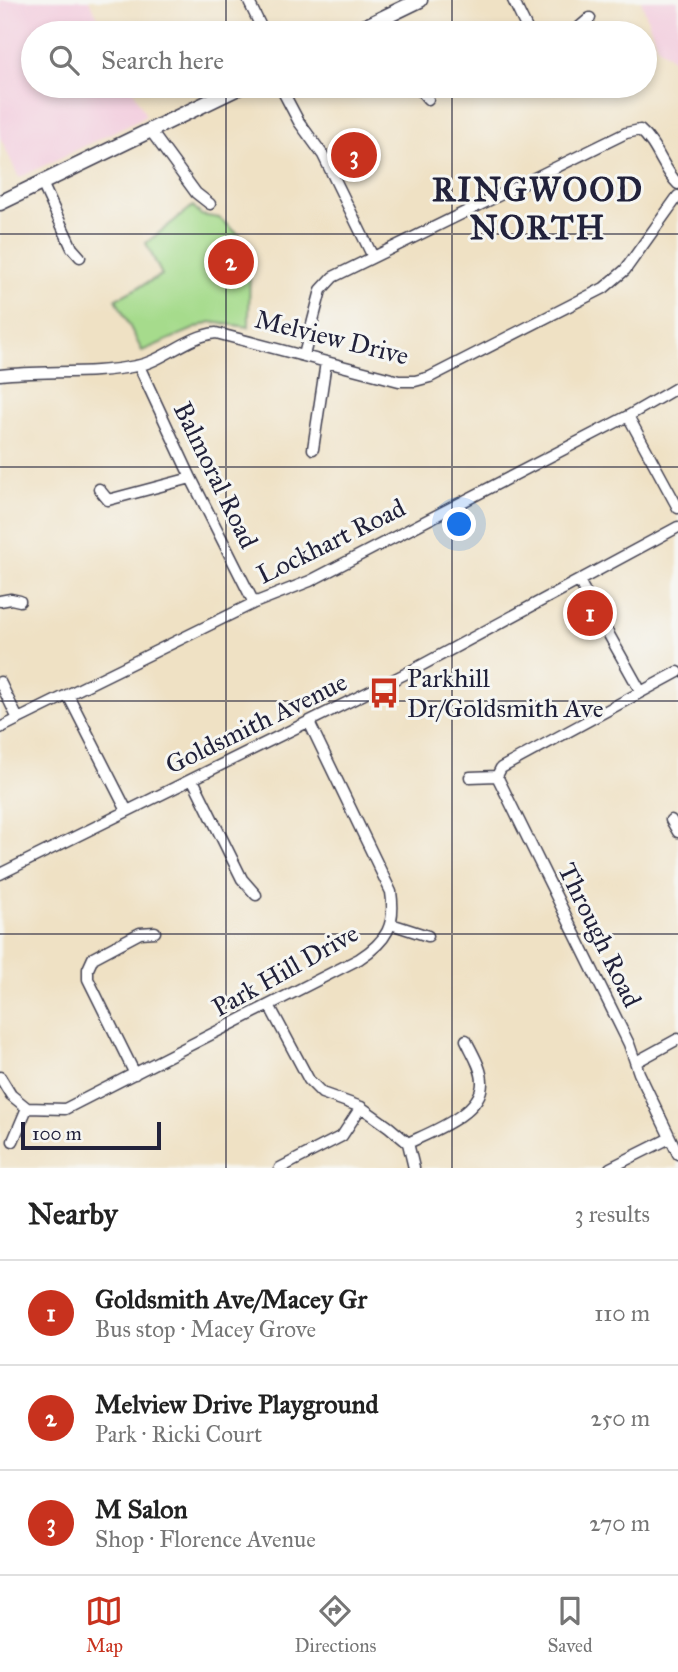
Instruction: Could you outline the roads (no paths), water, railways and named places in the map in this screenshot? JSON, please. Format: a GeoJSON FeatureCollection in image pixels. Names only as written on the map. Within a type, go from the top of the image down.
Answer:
{"type":"FeatureCollection","features":[{"type":"Feature","properties":{"kind":"street"},"geometry":{"type":"LineString","coordinates":[[248,0],[258,21]]}},
{"type":"Feature","properties":{"kind":"street"},"geometry":{"type":"LineString","coordinates":[[513,0],[523,21]]}},
{"type":"Feature","properties":{"kind":"street"},"geometry":{"type":"LineString","coordinates":[[377,21],[416,1]]}},
{"type":"Feature","properties":{"kind":"street"},"geometry":{"type":"LineString","coordinates":[[586,21],[590,18]]}},
{"type":"Feature","properties":{"kind":"street"},"geometry":{"type":"LineString","coordinates":[[0,203],[217,98]]}},
{"type":"Feature","properties":{"kind":"street"},"geometry":{"type":"LineString","coordinates":[[286,98],[299,122],[323,155],[373,257]]}},
{"type":"Feature","properties":{"kind":"street"},"geometry":{"type":"LineString","coordinates":[[150,130],[196,193],[210,204]]}},
{"type":"Feature","properties":{"kind":"street"},"geometry":{"type":"LineString","coordinates":[[304,355],[314,310],[326,282],[626,133],[640,130],[650,138],[678,184]]}},
{"type":"Feature","properties":{"kind":"street"},"geometry":{"type":"LineString","coordinates":[[42,183],[72,248],[80,257]]}},
{"type":"Feature","properties":{"kind":"street","name":"Melview Drive"},"geometry":{"type":"LineString","coordinates":[[0,375],[35,371],[102,371],[139,366],[200,337],[216,333],[399,381],[415,381],[454,365],[604,288],[625,270],[678,196]]}},
{"type":"Feature","properties":{"kind":"street"},"geometry":{"type":"LineString","coordinates":[[313,449],[326,362]]}},
{"type":"Feature","properties":{"kind":"street","name":"Balmoral Road"},"geometry":{"type":"LineString","coordinates":[[139,366],[191,478],[254,603]]}},
{"type":"Feature","properties":{"kind":"street","name":"Lockhart Road"},"geometry":{"type":"LineString","coordinates":[[0,728],[254,603],[310,581],[628,416],[678,387]]}},
{"type":"Feature","properties":{"kind":"street"},"geometry":{"type":"LineString","coordinates":[[628,416],[678,508]]}},
{"type":"Feature","properties":{"kind":"street"},"geometry":{"type":"LineString","coordinates":[[99,489],[108,500],[191,478]]}},
{"type":"Feature","properties":{"kind":"street","name":"Goldsmith Avenue"},"geometry":{"type":"LineString","coordinates":[[0,874],[411,671],[678,527]]}},
{"type":"Feature","properties":{"kind":"street"},"geometry":{"type":"LineString","coordinates":[[579,580],[641,692]]}},
{"type":"Feature","properties":{"kind":"street"},"geometry":{"type":"LineString","coordinates":[[0,601],[20,601]]}},
{"type":"Feature","properties":{"kind":"street"},"geometry":{"type":"LineString","coordinates":[[470,777],[497,776],[501,768],[678,672]]}},
{"type":"Feature","properties":{"kind":"street"},"geometry":{"type":"LineString","coordinates":[[0,682],[18,719]]}},
{"type":"Feature","properties":{"kind":"street"},"geometry":{"type":"LineString","coordinates":[[68,695],[127,811]]}},
{"type":"Feature","properties":{"kind":"street","name":"Park Hill Drive"},"geometry":{"type":"LineString","coordinates":[[27,1108],[65,1109],[375,949],[391,924],[394,911],[391,892],[386,876],[309,722]]}},
{"type":"Feature","properties":{"kind":"street","name":"Through Road"},"geometry":{"type":"LineString","coordinates":[[497,776],[678,1154]]}},
{"type":"Feature","properties":{"kind":"street"},"geometry":{"type":"LineString","coordinates":[[192,780],[242,879],[256,895]]}},
{"type":"Feature","properties":{"kind":"street"},"geometry":{"type":"LineString","coordinates":[[671,820],[678,832]]}},
{"type":"Feature","properties":{"kind":"street"},"geometry":{"type":"LineString","coordinates":[[391,924],[428,936]]}},
{"type":"Feature","properties":{"kind":"street"},"geometry":{"type":"LineString","coordinates":[[135,1074],[88,979],[88,969],[93,958],[140,933],[155,932]]}},
{"type":"Feature","properties":{"kind":"street"},"geometry":{"type":"LineString","coordinates":[[269,1005],[309,1080],[322,1093],[361,1107],[408,1143],[414,1168]]}},
{"type":"Feature","properties":{"kind":"street"},"geometry":{"type":"LineString","coordinates":[[636,1062],[678,1039]]}},
{"type":"Feature","properties":{"kind":"street"},"geometry":{"type":"LineString","coordinates":[[408,1143],[467,1110],[481,1092],[482,1079],[466,1040]]}},
{"type":"Feature","properties":{"kind":"street"},"geometry":{"type":"LineString","coordinates":[[0,1077],[10,1095],[27,1108],[13,1141]]}},
{"type":"Feature","properties":{"kind":"street"},"geometry":{"type":"LineString","coordinates":[[280,1168],[342,1136],[361,1107]]}},
{"type":"Feature","properties":{"kind":"street"},"geometry":{"type":"LineString","coordinates":[[610,1168],[670,1138]]}},
{"type":"Feature","properties":{"kind":"place","name":"M Salon"},"geometry":{"type":"Point","coordinates":[354,155]}},
{"type":"Feature","properties":{"kind":"place","name":"Melview Drive Playground"},"geometry":{"type":"Point","coordinates":[231,262]}},
{"type":"Feature","properties":{"kind":"place","name":"Goldsmith Ave/Macey Gr"},"geometry":{"type":"Point","coordinates":[590,613]}},
{"type":"Feature","properties":{"kind":"place","name":"Parkhill Dr/Goldsmith Ave"},"geometry":{"type":"Point","coordinates":[384,693]}},
{"type":"Feature","properties":{"kind":"district","name":"RINGWOOD NORTH"},"geometry":{"type":"Point","coordinates":[538,208]}}]}
